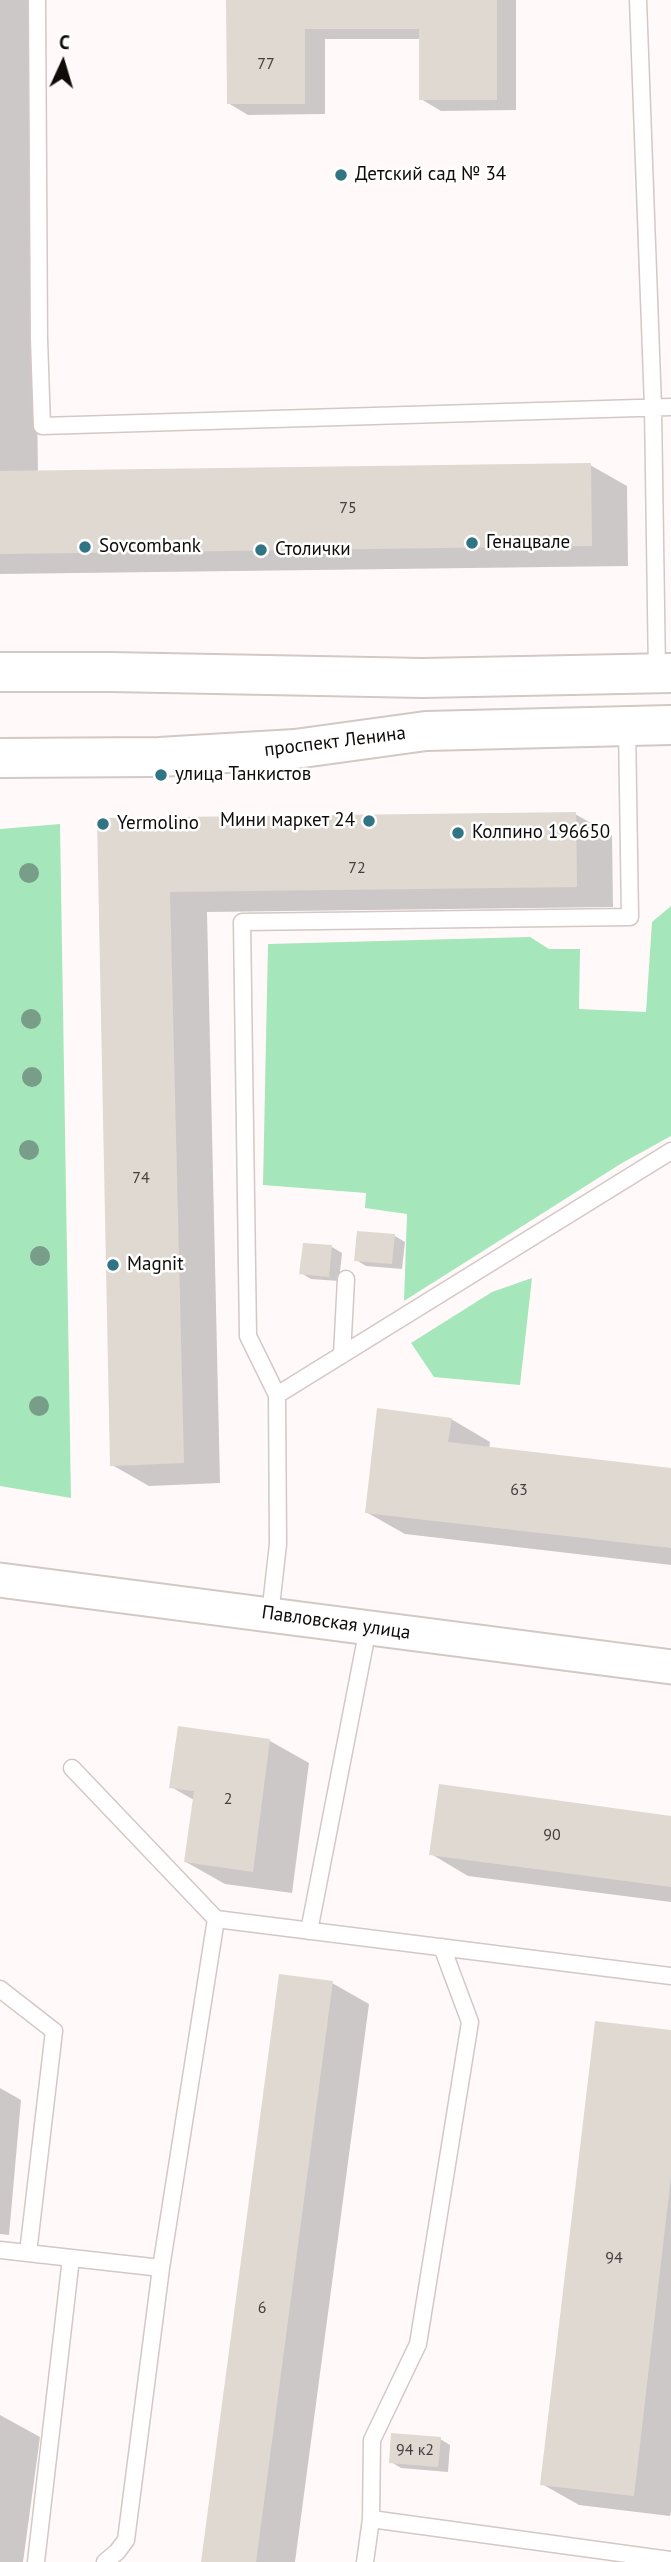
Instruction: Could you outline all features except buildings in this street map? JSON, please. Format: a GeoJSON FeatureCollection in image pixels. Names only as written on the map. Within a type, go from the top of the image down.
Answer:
{"type":"FeatureCollection","features":[{"type":"Feature","properties":{"kind":"main road"},"geometry":{"type":"LineString","coordinates":[[0,672],[423,678],[664,673]]}},
{"type":"Feature","properties":{"kind":"main road","name":"проспект Ленина"},"geometry":{"type":"LineString","coordinates":[[0,758],[159,757],[295,749],[426,731],[671,725]]}},
{"type":"Feature","properties":{"kind":"street","name":"Павловская улица"},"geometry":{"type":"LineString","coordinates":[[0,1580],[671,1668]]}},
{"type":"Feature","properties":{"kind":"lane"},"geometry":{"type":"LineString","coordinates":[[37,0],[42,425],[671,407]]}},
{"type":"Feature","properties":{"kind":"lane"},"geometry":{"type":"LineString","coordinates":[[638,0],[664,673]]}},
{"type":"Feature","properties":{"kind":"lane"},"geometry":{"type":"LineString","coordinates":[[270,1615],[278,1544],[277,1395],[248,1336],[242,922],[630,917],[626,726]]}},
{"type":"Feature","properties":{"kind":"lane"},"geometry":{"type":"LineString","coordinates":[[277,1395],[671,1151]]}},
{"type":"Feature","properties":{"kind":"lane"},"geometry":{"type":"LineString","coordinates":[[342,1355],[346,1279]]}},
{"type":"Feature","properties":{"kind":"lane"},"geometry":{"type":"LineString","coordinates":[[309,1931],[368,1628]]}},
{"type":"Feature","properties":{"kind":"lane"},"geometry":{"type":"LineString","coordinates":[[72,1768],[216,1919],[671,1976]]}},
{"type":"Feature","properties":{"kind":"lane"},"geometry":{"type":"LineString","coordinates":[[105,2562],[126,2540],[161,2268],[216,1919]]}},
{"type":"Feature","properties":{"kind":"lane"},"geometry":{"type":"LineString","coordinates":[[365,2562],[371,2519],[372,2440],[418,2344],[470,2022],[442,1947]]}},
{"type":"Feature","properties":{"kind":"lane"},"geometry":{"type":"LineString","coordinates":[[0,1989],[54,2031],[28,2253]]}},
{"type":"Feature","properties":{"kind":"lane"},"geometry":{"type":"LineString","coordinates":[[0,2250],[161,2268]]}},
{"type":"Feature","properties":{"kind":"lane"},"geometry":{"type":"LineString","coordinates":[[36,2562],[71,2258]]}},
{"type":"Feature","properties":{"kind":"lane"},"geometry":{"type":"LineString","coordinates":[[371,2519],[671,2560]]}},
{"type":"Feature","properties":{"kind":"green space"},"geometry":{"type":"Polygon","coordinates":[[[60,824],[71,1498],[0,1486],[0,829],[60,824]]]}},
{"type":"Feature","properties":{"kind":"green space"},"geometry":{"type":"Polygon","coordinates":[[[671,906],[671,1136],[622,1163],[404,1301],[407,1214],[365,1208],[366,1193],[263,1185],[268,944],[530,937],[549,949],[580,949],[579,1009],[646,1012],[652,922],[671,906]]]}},
{"type":"Feature","properties":{"kind":"green space"},"geometry":{"type":"Polygon","coordinates":[[[532,1278],[520,1385],[434,1377],[411,1343],[492,1292],[532,1278]]]}},
{"type":"Feature","properties":{"kind":"place","name":"Детский сад № 34"},"geometry":{"type":"Point","coordinates":[341,175]}},
{"type":"Feature","properties":{"kind":"place","name":"Генацвале"},"geometry":{"type":"Point","coordinates":[472,543]}},
{"type":"Feature","properties":{"kind":"place","name":"Sovcombank"},"geometry":{"type":"Point","coordinates":[85,547]}},
{"type":"Feature","properties":{"kind":"place","name":"Столички"},"geometry":{"type":"Point","coordinates":[261,550]}},
{"type":"Feature","properties":{"kind":"place","name":"улица Танкистов"},"geometry":{"type":"Point","coordinates":[161,775]}},
{"type":"Feature","properties":{"kind":"place","name":"Мини маркет 24"},"geometry":{"type":"Point","coordinates":[369,821]}},
{"type":"Feature","properties":{"kind":"place","name":"Yermolino"},"geometry":{"type":"Point","coordinates":[103,824]}},
{"type":"Feature","properties":{"kind":"place","name":"Колпино 196650"},"geometry":{"type":"Point","coordinates":[458,833]}},
{"type":"Feature","properties":{"kind":"place","name":"Magnit"},"geometry":{"type":"Point","coordinates":[113,1265]}}]}
